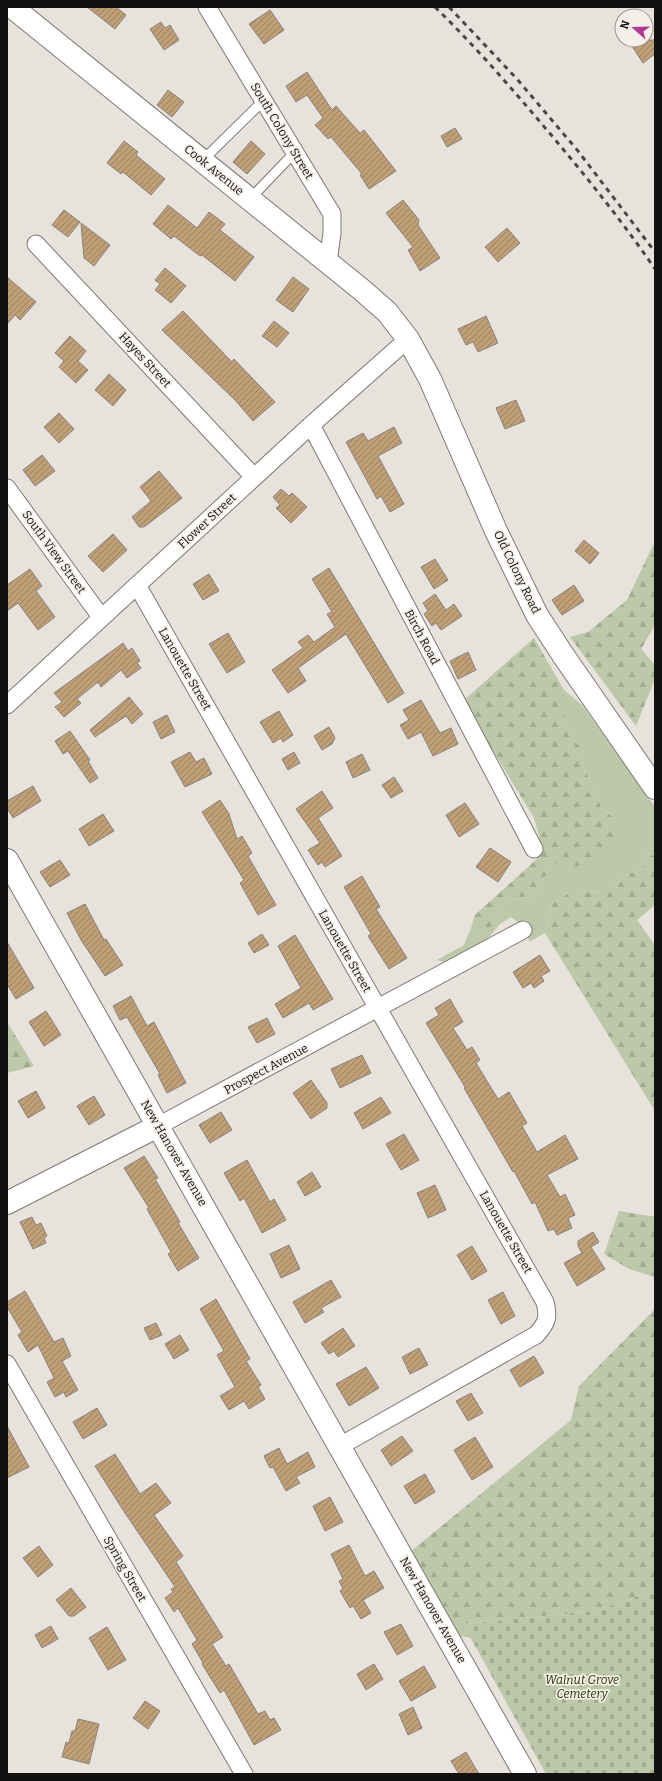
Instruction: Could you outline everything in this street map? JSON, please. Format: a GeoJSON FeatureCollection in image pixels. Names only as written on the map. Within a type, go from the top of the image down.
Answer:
{"type":"FeatureCollection","features":[{"type":"Feature","properties":{"kind":"main road","name":"Cook Avenue"},"geometry":{"type":"LineString","coordinates":[[12,7],[362,290],[386,312],[408,339]]}},
{"type":"Feature","properties":{"kind":"main road","name":"Old Colony Road"},"geometry":{"type":"LineString","coordinates":[[408,339],[433,385],[496,531],[537,615],[655,788]]}},
{"type":"Feature","properties":{"kind":"main road","name":"New Hanover Avenue"},"geometry":{"type":"LineString","coordinates":[[7,860],[525,1774]]}},
{"type":"Feature","properties":{"kind":"main road","name":"Prospect Avenue"},"geometry":{"type":"LineString","coordinates":[[7,1203],[158,1126]]}},
{"type":"Feature","properties":{"kind":"street","name":"South Colony Street"},"geometry":{"type":"LineString","coordinates":[[207,7],[332,214],[332,233],[328,263]]}},
{"type":"Feature","properties":{"kind":"street","name":"Hayes Street"},"geometry":{"type":"LineString","coordinates":[[36,244],[254,477]]}},
{"type":"Feature","properties":{"kind":"street","name":"Flower Street"},"geometry":{"type":"LineString","coordinates":[[7,705],[254,477],[408,339]]}},
{"type":"Feature","properties":{"kind":"street","name":"Birch Road"},"geometry":{"type":"LineString","coordinates":[[311,425],[534,849]]}},
{"type":"Feature","properties":{"kind":"street","name":"South View Street"},"geometry":{"type":"LineString","coordinates":[[7,488],[102,616]]}},
{"type":"Feature","properties":{"kind":"street","name":"Lanouette Street"},"geometry":{"type":"LineString","coordinates":[[137,585],[545,1302],[548,1319],[536,1335],[340,1446]]}},
{"type":"Feature","properties":{"kind":"street","name":"Prospect Avenue"},"geometry":{"type":"LineString","coordinates":[[158,1126],[523,930]]}},
{"type":"Feature","properties":{"kind":"street","name":"Spring Street"},"geometry":{"type":"LineString","coordinates":[[7,1364],[244,1774]]}},
{"type":"Feature","properties":{"kind":"lane"},"geometry":{"type":"LineString","coordinates":[[202,161],[264,101]]}},
{"type":"Feature","properties":{"kind":"lane"},"geometry":{"type":"LineString","coordinates":[[250,199],[295,152]]}},
{"type":"Feature","properties":{"kind":"green space"},"geometry":{"type":"Polygon","coordinates":[[[655,541],[655,625],[641,649],[655,665],[655,679],[636,726],[570,637],[588,632],[627,600],[655,541]]]}},
{"type":"Feature","properties":{"kind":"green space"},"geometry":{"type":"Polygon","coordinates":[[[534,638],[564,690],[564,722],[572,738],[581,748],[584,767],[602,809],[616,819],[619,846],[596,859],[572,868],[552,862],[536,895],[503,902],[488,934],[471,928],[475,915],[538,858],[540,839],[534,818],[463,701],[534,638]]]}},
{"type":"Feature","properties":{"kind":"green space"},"geometry":{"type":"Polygon","coordinates":[[[564,690],[582,705],[655,807],[655,856],[647,853],[649,864],[625,876],[609,892],[572,891],[552,904],[545,933],[529,942],[528,930],[511,917],[500,924],[486,941],[444,962],[437,960],[464,945],[471,928],[488,934],[503,902],[536,895],[552,862],[616,819],[602,809],[584,767],[581,748],[572,738],[564,722],[564,690]]]}},
{"type":"Feature","properties":{"kind":"green space"},"geometry":{"type":"Polygon","coordinates":[[[647,853],[655,856],[655,905],[637,920],[655,945],[655,1111],[545,933],[552,904],[572,891],[609,892],[625,876],[649,864],[647,853]]]}},
{"type":"Feature","properties":{"kind":"green space"},"geometry":{"type":"Polygon","coordinates":[[[7,1022],[34,1066],[7,1073],[7,1022]]]}},
{"type":"Feature","properties":{"kind":"green space"},"geometry":{"type":"Polygon","coordinates":[[[619,1211],[655,1217],[655,1277],[629,1269],[604,1254],[619,1211]]]}},
{"type":"Feature","properties":{"kind":"green space"},"geometry":{"type":"Polygon","coordinates":[[[655,1309],[655,1590],[596,1611],[463,1624],[471,1638],[460,1636],[410,1552],[571,1420],[579,1386],[655,1309]]]}},
{"type":"Feature","properties":{"kind":"green space","name":"Walnut Grove Cemetery"},"geometry":{"type":"Polygon","coordinates":[[[655,1590],[655,1774],[546,1774],[463,1624],[596,1611],[655,1590]]]}},
{"type":"Feature","properties":{"kind":"building"},"geometry":{"type":"Polygon","coordinates":[[[87,7],[116,7],[126,15],[115,29],[87,7]]]}},
{"type":"Feature","properties":{"kind":"building"},"geometry":{"type":"Polygon","coordinates":[[[270,10],[284,30],[264,44],[249,24],[270,10]]]}},
{"type":"Feature","properties":{"kind":"building"},"geometry":{"type":"Polygon","coordinates":[[[161,22],[165,28],[170,25],[179,40],[164,50],[150,29],[161,22]]]}},
{"type":"Feature","properties":{"kind":"building"},"geometry":{"type":"Polygon","coordinates":[[[655,40],[655,54],[643,63],[633,48],[654,48],[655,40]]]}},
{"type":"Feature","properties":{"kind":"building"},"geometry":{"type":"Polygon","coordinates":[[[307,72],[332,110],[336,106],[360,133],[364,130],[396,171],[369,189],[360,175],[362,174],[331,137],[328,139],[315,125],[323,118],[307,95],[296,102],[286,86],[307,72]]]}},
{"type":"Feature","properties":{"kind":"building"},"geometry":{"type":"Polygon","coordinates":[[[168,90],[184,102],[172,117],[157,105],[168,90]]]}},
{"type":"Feature","properties":{"kind":"building"},"geometry":{"type":"Polygon","coordinates":[[[455,128],[462,139],[447,147],[441,136],[455,128]]]}},
{"type":"Feature","properties":{"kind":"building"},"geometry":{"type":"Polygon","coordinates":[[[124,141],[138,152],[136,155],[165,179],[151,195],[123,172],[121,174],[107,163],[124,141]]]}},
{"type":"Feature","properties":{"kind":"building"},"geometry":{"type":"Polygon","coordinates":[[[251,141],[265,154],[247,174],[233,162],[251,141]]]}},
{"type":"Feature","properties":{"kind":"building"},"geometry":{"type":"Polygon","coordinates":[[[403,200],[419,220],[418,225],[440,258],[420,271],[408,250],[413,247],[386,213],[403,200]]]}},
{"type":"Feature","properties":{"kind":"building"},"geometry":{"type":"Polygon","coordinates":[[[168,205],[197,228],[209,212],[225,224],[220,230],[254,257],[235,281],[202,255],[200,256],[174,236],[171,239],[153,224],[168,205]]]}},
{"type":"Feature","properties":{"kind":"building"},"geometry":{"type":"Polygon","coordinates":[[[64,210],[80,222],[68,237],[52,225],[64,210]]]}},
{"type":"Feature","properties":{"kind":"building"},"geometry":{"type":"Polygon","coordinates":[[[81,223],[110,245],[94,266],[84,258],[81,223]]]}},
{"type":"Feature","properties":{"kind":"building"},"geometry":{"type":"Polygon","coordinates":[[[507,228],[520,243],[498,262],[485,247],[507,228]]]}},
{"type":"Feature","properties":{"kind":"building"},"geometry":{"type":"Polygon","coordinates":[[[165,268],[186,286],[171,303],[155,290],[160,284],[155,280],[165,268]]]}},
{"type":"Feature","properties":{"kind":"building"},"geometry":{"type":"Polygon","coordinates":[[[7,277],[36,302],[20,320],[15,315],[7,324],[7,277]]]}},
{"type":"Feature","properties":{"kind":"building"},"geometry":{"type":"Polygon","coordinates":[[[293,277],[309,289],[293,312],[276,300],[293,277]]]}},
{"type":"Feature","properties":{"kind":"building"},"geometry":{"type":"Polygon","coordinates":[[[183,311],[232,362],[234,359],[275,402],[253,421],[235,400],[162,330],[183,311]]]}},
{"type":"Feature","properties":{"kind":"building"},"geometry":{"type":"Polygon","coordinates":[[[486,316],[498,343],[478,352],[473,342],[466,345],[458,329],[486,316]]]}},
{"type":"Feature","properties":{"kind":"building"},"geometry":{"type":"Polygon","coordinates":[[[274,321],[289,333],[277,347],[262,336],[274,321]]]}},
{"type":"Feature","properties":{"kind":"building"},"geometry":{"type":"Polygon","coordinates":[[[70,336],[86,351],[78,361],[88,370],[76,383],[59,367],[64,361],[55,353],[70,336]]]}},
{"type":"Feature","properties":{"kind":"building"},"geometry":{"type":"Polygon","coordinates":[[[109,374],[126,390],[113,406],[95,390],[109,374]]]}},
{"type":"Feature","properties":{"kind":"building"},"geometry":{"type":"Polygon","coordinates":[[[516,400],[525,421],[505,429],[496,408],[516,400]]]}},
{"type":"Feature","properties":{"kind":"building"},"geometry":{"type":"Polygon","coordinates":[[[59,413],[74,429],[59,443],[44,427],[59,413]]]}},
{"type":"Feature","properties":{"kind":"building"},"geometry":{"type":"Polygon","coordinates":[[[394,427],[402,443],[378,456],[404,504],[390,512],[381,496],[377,499],[346,442],[363,433],[368,441],[394,427]]]}},
{"type":"Feature","properties":{"kind":"building"},"geometry":{"type":"Polygon","coordinates":[[[42,455],[55,471],[35,486],[23,470],[42,455]]]}},
{"type":"Feature","properties":{"kind":"building"},"geometry":{"type":"Polygon","coordinates":[[[159,471],[182,498],[144,527],[139,527],[132,517],[151,501],[140,487],[159,471]]]}},
{"type":"Feature","properties":{"kind":"building"},"geometry":{"type":"Polygon","coordinates":[[[281,489],[289,496],[292,493],[307,507],[291,523],[276,508],[280,505],[273,497],[281,489]]]}},
{"type":"Feature","properties":{"kind":"building"},"geometry":{"type":"Polygon","coordinates":[[[113,534],[127,550],[103,572],[88,556],[113,534]]]}},
{"type":"Feature","properties":{"kind":"building"},"geometry":{"type":"Polygon","coordinates":[[[584,540],[599,553],[590,564],[575,551],[584,540]]]}},
{"type":"Feature","properties":{"kind":"building"},"geometry":{"type":"Polygon","coordinates":[[[435,559],[448,580],[434,589],[421,567],[435,559]]]}},
{"type":"Feature","properties":{"kind":"building"},"geometry":{"type":"Polygon","coordinates":[[[329,568],[404,693],[388,703],[346,634],[298,668],[306,681],[288,693],[272,670],[303,648],[298,642],[308,635],[314,642],[335,627],[327,614],[332,612],[312,579],[329,568]]]}},
{"type":"Feature","properties":{"kind":"building"},"geometry":{"type":"Polygon","coordinates":[[[30,569],[42,586],[36,591],[55,617],[38,630],[18,603],[7,611],[7,585],[30,569]]]}},
{"type":"Feature","properties":{"kind":"building"},"geometry":{"type":"Polygon","coordinates":[[[209,574],[219,591],[203,600],[193,584],[209,574]]]}},
{"type":"Feature","properties":{"kind":"building"},"geometry":{"type":"Polygon","coordinates":[[[574,585],[584,601],[562,615],[552,600],[574,585]]]}},
{"type":"Feature","properties":{"kind":"building"},"geometry":{"type":"Polygon","coordinates":[[[435,594],[446,610],[454,604],[462,616],[441,630],[436,623],[432,626],[424,614],[428,611],[423,603],[435,594]]]}},
{"type":"Feature","properties":{"kind":"building"},"geometry":{"type":"Polygon","coordinates":[[[228,633],[245,662],[227,673],[209,644],[228,633]]]}},
{"type":"Feature","properties":{"kind":"building"},"geometry":{"type":"Polygon","coordinates":[[[123,643],[128,651],[132,648],[140,661],[137,663],[141,668],[127,678],[121,670],[101,687],[98,682],[77,699],[81,703],[64,717],[55,707],[62,702],[54,693],[123,643]]]}},
{"type":"Feature","properties":{"kind":"building"},"geometry":{"type":"Polygon","coordinates":[[[468,652],[476,670],[458,679],[450,661],[468,652]]]}},
{"type":"Feature","properties":{"kind":"building"},"geometry":{"type":"Polygon","coordinates":[[[129,697],[143,714],[132,724],[126,716],[95,737],[90,730],[129,697]]]}},
{"type":"Feature","properties":{"kind":"building"},"geometry":{"type":"Polygon","coordinates":[[[421,700],[440,733],[451,728],[458,744],[433,756],[421,732],[408,739],[400,725],[409,720],[403,710],[421,700]]]}},
{"type":"Feature","properties":{"kind":"building"},"geometry":{"type":"Polygon","coordinates":[[[279,711],[293,735],[283,742],[281,738],[273,743],[260,722],[279,711]]]}},
{"type":"Feature","properties":{"kind":"building"},"geometry":{"type":"Polygon","coordinates":[[[167,715],[175,732],[161,739],[153,722],[167,715]]]}},
{"type":"Feature","properties":{"kind":"building"},"geometry":{"type":"Polygon","coordinates":[[[329,727],[335,738],[332,744],[322,750],[314,736],[329,727]]]}},
{"type":"Feature","properties":{"kind":"building"},"geometry":{"type":"Polygon","coordinates":[[[70,731],[90,760],[88,761],[98,778],[90,783],[68,751],[63,754],[55,741],[70,731]]]}},
{"type":"Feature","properties":{"kind":"building"},"geometry":{"type":"Polygon","coordinates":[[[190,752],[196,762],[204,758],[212,774],[185,787],[171,762],[190,752]]]}},
{"type":"Feature","properties":{"kind":"building"},"geometry":{"type":"Polygon","coordinates":[[[294,752],[300,763],[288,770],[282,759],[294,752]]]}},
{"type":"Feature","properties":{"kind":"building"},"geometry":{"type":"Polygon","coordinates":[[[362,754],[370,770],[353,778],[346,762],[362,754]]]}},
{"type":"Feature","properties":{"kind":"building"},"geometry":{"type":"Polygon","coordinates":[[[394,777],[403,791],[391,798],[382,785],[394,777]]]}},
{"type":"Feature","properties":{"kind":"building"},"geometry":{"type":"Polygon","coordinates":[[[33,786],[41,801],[13,818],[7,808],[7,801],[33,786]]]}},
{"type":"Feature","properties":{"kind":"building"},"geometry":{"type":"Polygon","coordinates":[[[322,791],[333,808],[318,818],[342,856],[325,867],[322,862],[318,865],[308,850],[320,843],[296,809],[322,791]]]}},
{"type":"Feature","properties":{"kind":"building"},"geometry":{"type":"Polygon","coordinates":[[[220,800],[229,814],[237,839],[242,836],[252,853],[248,856],[276,905],[258,915],[240,883],[244,880],[202,812],[220,800]]]}},
{"type":"Feature","properties":{"kind":"building"},"geometry":{"type":"Polygon","coordinates":[[[465,803],[479,824],[459,837],[446,815],[465,803]]]}},
{"type":"Feature","properties":{"kind":"building"},"geometry":{"type":"Polygon","coordinates":[[[103,814],[114,831],[89,846],[79,829],[103,814]]]}},
{"type":"Feature","properties":{"kind":"building"},"geometry":{"type":"Polygon","coordinates":[[[490,848],[511,862],[498,882],[476,867],[490,848]]]}},
{"type":"Feature","properties":{"kind":"building"},"geometry":{"type":"Polygon","coordinates":[[[60,860],[70,875],[50,887],[40,872],[60,860]]]}},
{"type":"Feature","properties":{"kind":"building"},"geometry":{"type":"Polygon","coordinates":[[[362,876],[380,907],[376,909],[407,958],[389,969],[368,936],[371,934],[344,887],[362,876]]]}},
{"type":"Feature","properties":{"kind":"building"},"geometry":{"type":"Polygon","coordinates":[[[85,904],[104,940],[106,939],[123,965],[105,976],[81,940],[67,913],[85,904]]]}},
{"type":"Feature","properties":{"kind":"building"},"geometry":{"type":"Polygon","coordinates":[[[262,934],[269,945],[254,953],[248,943],[262,934]]]}},
{"type":"Feature","properties":{"kind":"building"},"geometry":{"type":"Polygon","coordinates":[[[295,935],[333,999],[313,1010],[309,1003],[283,1018],[275,1004],[301,988],[278,946],[295,935]]]}},
{"type":"Feature","properties":{"kind":"building"},"geometry":{"type":"Polygon","coordinates":[[[7,942],[34,988],[16,999],[7,984],[7,942]]]}},
{"type":"Feature","properties":{"kind":"building"},"geometry":{"type":"Polygon","coordinates":[[[540,955],[550,971],[541,976],[544,981],[534,988],[531,983],[523,988],[513,972],[540,955]]]}},
{"type":"Feature","properties":{"kind":"building"},"geometry":{"type":"Polygon","coordinates":[[[131,996],[147,1026],[154,1022],[186,1083],[167,1093],[158,1075],[160,1074],[127,1017],[120,1020],[113,1006],[131,996]]]}},
{"type":"Feature","properties":{"kind":"building"},"geometry":{"type":"Polygon","coordinates":[[[450,999],[463,1022],[453,1028],[467,1050],[472,1047],[480,1060],[476,1063],[498,1099],[509,1092],[527,1123],[522,1126],[537,1152],[565,1135],[578,1159],[547,1175],[560,1197],[565,1194],[575,1215],[568,1218],[572,1228],[557,1235],[554,1229],[548,1231],[535,1202],[532,1204],[464,1088],[465,1087],[426,1023],[439,1015],[435,1008],[450,999]]]}},
{"type":"Feature","properties":{"kind":"building"},"geometry":{"type":"Polygon","coordinates":[[[46,1011],[61,1035],[44,1046],[29,1022],[46,1011]]]}},
{"type":"Feature","properties":{"kind":"building"},"geometry":{"type":"Polygon","coordinates":[[[267,1018],[275,1034],[257,1043],[248,1027],[267,1018]]]}},
{"type":"Feature","properties":{"kind":"building"},"geometry":{"type":"Polygon","coordinates":[[[362,1055],[371,1073],[340,1088],[331,1069],[362,1055]]]}},
{"type":"Feature","properties":{"kind":"building"},"geometry":{"type":"Polygon","coordinates":[[[311,1080],[327,1103],[327,1108],[311,1119],[293,1093],[311,1080]]]}},
{"type":"Feature","properties":{"kind":"building"},"geometry":{"type":"Polygon","coordinates":[[[36,1091],[45,1108],[28,1118],[18,1101],[36,1091]]]}},
{"type":"Feature","properties":{"kind":"building"},"geometry":{"type":"Polygon","coordinates":[[[94,1096],[105,1115],[89,1125],[77,1106],[94,1096]]]}},
{"type":"Feature","properties":{"kind":"building"},"geometry":{"type":"Polygon","coordinates":[[[381,1097],[391,1113],[363,1129],[354,1113],[381,1097]]]}},
{"type":"Feature","properties":{"kind":"building"},"geometry":{"type":"Polygon","coordinates":[[[221,1112],[232,1130],[210,1143],[199,1125],[221,1112]]]}},
{"type":"Feature","properties":{"kind":"building"},"geometry":{"type":"Polygon","coordinates":[[[404,1134],[419,1160],[401,1170],[386,1144],[404,1134]]]}},
{"type":"Feature","properties":{"kind":"building"},"geometry":{"type":"Polygon","coordinates":[[[144,1156],[158,1178],[155,1179],[180,1222],[178,1223],[199,1258],[178,1271],[168,1254],[171,1252],[147,1209],[149,1208],[124,1168],[144,1156]]]}},
{"type":"Feature","properties":{"kind":"building"},"geometry":{"type":"Polygon","coordinates":[[[247,1160],[270,1202],[274,1199],[286,1220],[262,1233],[244,1198],[240,1201],[224,1173],[247,1160]]]}},
{"type":"Feature","properties":{"kind":"building"},"geometry":{"type":"Polygon","coordinates":[[[312,1172],[321,1187],[305,1196],[297,1182],[312,1172]]]}},
{"type":"Feature","properties":{"kind":"building"},"geometry":{"type":"Polygon","coordinates":[[[435,1185],[446,1210],[428,1218],[417,1193],[435,1185]]]}},
{"type":"Feature","properties":{"kind":"building"},"geometry":{"type":"Polygon","coordinates":[[[32,1217],[36,1225],[41,1223],[47,1236],[44,1238],[46,1243],[33,1249],[20,1222],[32,1217]]]}},
{"type":"Feature","properties":{"kind":"building"},"geometry":{"type":"Polygon","coordinates":[[[593,1232],[599,1242],[591,1247],[605,1269],[577,1286],[564,1263],[582,1253],[578,1246],[578,1241],[593,1232]]]}},
{"type":"Feature","properties":{"kind":"building"},"geometry":{"type":"Polygon","coordinates":[[[289,1245],[300,1269],[281,1278],[270,1254],[289,1245]]]}},
{"type":"Feature","properties":{"kind":"building"},"geometry":{"type":"Polygon","coordinates":[[[472,1246],[487,1271],[472,1280],[457,1255],[472,1246]]]}},
{"type":"Feature","properties":{"kind":"building"},"geometry":{"type":"Polygon","coordinates":[[[331,1280],[341,1297],[321,1308],[324,1312],[305,1323],[293,1302],[331,1280]]]}},
{"type":"Feature","properties":{"kind":"building"},"geometry":{"type":"Polygon","coordinates":[[[25,1291],[54,1342],[63,1338],[71,1356],[62,1361],[78,1390],[66,1397],[64,1392],[55,1397],[47,1382],[54,1378],[38,1345],[28,1352],[18,1335],[22,1332],[7,1307],[7,1302],[25,1291]]]}},
{"type":"Feature","properties":{"kind":"building"},"geometry":{"type":"Polygon","coordinates":[[[503,1292],[515,1316],[501,1324],[488,1300],[503,1292]]]}},
{"type":"Feature","properties":{"kind":"building"},"geometry":{"type":"Polygon","coordinates":[[[216,1299],[250,1359],[246,1361],[261,1385],[258,1387],[265,1399],[249,1409],[244,1401],[229,1410],[220,1396],[235,1387],[217,1355],[224,1351],[200,1309],[216,1299]]]}},
{"type":"Feature","properties":{"kind":"building"},"geometry":{"type":"Polygon","coordinates":[[[156,1323],[162,1335],[150,1340],[144,1328],[156,1323]]]}},
{"type":"Feature","properties":{"kind":"building"},"geometry":{"type":"Polygon","coordinates":[[[343,1328],[355,1346],[338,1357],[334,1351],[329,1354],[321,1343],[343,1328]]]}},
{"type":"Feature","properties":{"kind":"building"},"geometry":{"type":"Polygon","coordinates":[[[180,1335],[189,1350],[174,1359],[165,1344],[180,1335]]]}},
{"type":"Feature","properties":{"kind":"building"},"geometry":{"type":"Polygon","coordinates":[[[419,1348],[428,1365],[410,1374],[402,1357],[419,1348]]]}},
{"type":"Feature","properties":{"kind":"building"},"geometry":{"type":"Polygon","coordinates":[[[534,1356],[544,1373],[520,1387],[510,1370],[534,1356]]]}},
{"type":"Feature","properties":{"kind":"building"},"geometry":{"type":"Polygon","coordinates":[[[366,1367],[379,1388],[349,1406],[336,1384],[366,1367]]]}},
{"type":"Feature","properties":{"kind":"building"},"geometry":{"type":"Polygon","coordinates":[[[471,1393],[483,1413],[468,1421],[456,1401],[471,1393]]]}},
{"type":"Feature","properties":{"kind":"building"},"geometry":{"type":"Polygon","coordinates":[[[97,1408],[107,1425],[83,1439],[73,1422],[97,1408]]]}},
{"type":"Feature","properties":{"kind":"building"},"geometry":{"type":"Polygon","coordinates":[[[7,1426],[29,1467],[7,1478],[7,1426]]]}},
{"type":"Feature","properties":{"kind":"building"},"geometry":{"type":"Polygon","coordinates":[[[402,1436],[413,1451],[391,1466],[381,1450],[402,1436]]]}},
{"type":"Feature","properties":{"kind":"building"},"geometry":{"type":"Polygon","coordinates":[[[475,1437],[493,1467],[472,1480],[454,1450],[475,1437]]]}},
{"type":"Feature","properties":{"kind":"building"},"geometry":{"type":"Polygon","coordinates":[[[279,1448],[287,1464],[308,1452],[315,1467],[296,1477],[300,1483],[286,1491],[273,1467],[270,1468],[264,1456],[279,1448]]]}},
{"type":"Feature","properties":{"kind":"building"},"geometry":{"type":"Polygon","coordinates":[[[115,1454],[140,1494],[156,1483],[171,1503],[154,1515],[183,1556],[176,1562],[223,1637],[212,1644],[226,1666],[229,1664],[258,1714],[265,1711],[270,1720],[274,1718],[281,1730],[254,1745],[224,1690],[220,1693],[202,1664],[203,1663],[192,1644],[197,1640],[178,1608],[174,1612],[165,1598],[173,1592],[171,1589],[175,1587],[95,1466],[115,1454]]]}},
{"type":"Feature","properties":{"kind":"building"},"geometry":{"type":"Polygon","coordinates":[[[425,1474],[435,1492],[415,1504],[404,1486],[425,1474]]]}},
{"type":"Feature","properties":{"kind":"building"},"geometry":{"type":"Polygon","coordinates":[[[330,1497],[343,1522],[325,1531],[313,1506],[330,1497]]]}},
{"type":"Feature","properties":{"kind":"building"},"geometry":{"type":"Polygon","coordinates":[[[349,1545],[365,1576],[374,1571],[384,1588],[363,1600],[371,1613],[361,1619],[353,1606],[350,1608],[340,1591],[343,1589],[339,1581],[343,1579],[331,1554],[349,1545]]]}},
{"type":"Feature","properties":{"kind":"building"},"geometry":{"type":"Polygon","coordinates":[[[39,1546],[53,1565],[38,1577],[23,1558],[39,1546]]]}},
{"type":"Feature","properties":{"kind":"building"},"geometry":{"type":"Polygon","coordinates":[[[71,1588],[86,1607],[74,1616],[69,1616],[56,1600],[71,1588]]]}},
{"type":"Feature","properties":{"kind":"building"},"geometry":{"type":"Polygon","coordinates":[[[401,1624],[413,1646],[397,1655],[384,1632],[401,1624]]]}},
{"type":"Feature","properties":{"kind":"building"},"geometry":{"type":"Polygon","coordinates":[[[51,1626],[58,1639],[42,1648],[35,1635],[51,1626]]]}},
{"type":"Feature","properties":{"kind":"building"},"geometry":{"type":"Polygon","coordinates":[[[107,1627],[126,1660],[108,1670],[89,1638],[107,1627]]]}},
{"type":"Feature","properties":{"kind":"building"},"geometry":{"type":"Polygon","coordinates":[[[374,1664],[383,1679],[366,1690],[357,1674],[374,1664]]]}},
{"type":"Feature","properties":{"kind":"building"},"geometry":{"type":"Polygon","coordinates":[[[424,1666],[436,1687],[411,1701],[399,1681],[424,1666]]]}},
{"type":"Feature","properties":{"kind":"building"},"geometry":{"type":"Polygon","coordinates":[[[145,1701],[160,1711],[148,1729],[133,1718],[145,1701]]]}},
{"type":"Feature","properties":{"kind":"building"},"geometry":{"type":"Polygon","coordinates":[[[413,1707],[422,1728],[408,1735],[399,1714],[413,1707]]]}},
{"type":"Feature","properties":{"kind":"building"},"geometry":{"type":"Polygon","coordinates":[[[78,1719],[99,1724],[89,1764],[62,1757],[66,1742],[69,1743],[72,1731],[75,1731],[78,1719]]]}},
{"type":"Feature","properties":{"kind":"building"},"geometry":{"type":"Polygon","coordinates":[[[466,1752],[479,1774],[459,1774],[451,1761],[466,1752]]]}},
{"type":"Feature","properties":{"kind":"railway"},"geometry":{"type":"LineString","coordinates":[[435,7],[489,64],[556,141],[614,213],[655,269]]}},
{"type":"Feature","properties":{"kind":"railway"},"geometry":{"type":"LineString","coordinates":[[449,7],[517,79],[578,151],[655,252]]}}]}
